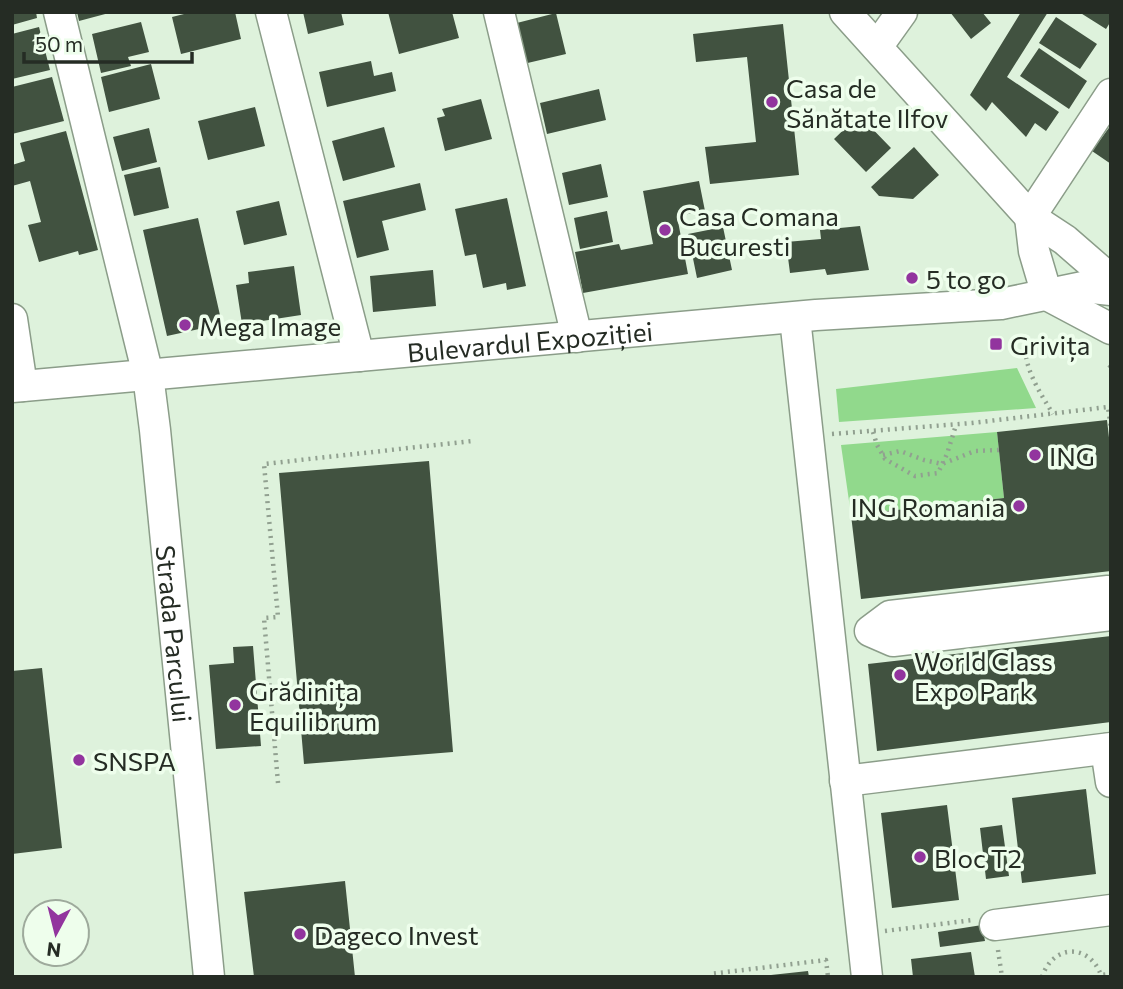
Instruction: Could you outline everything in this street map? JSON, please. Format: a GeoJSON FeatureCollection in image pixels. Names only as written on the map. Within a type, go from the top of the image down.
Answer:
{"type":"FeatureCollection","features":[{"type":"Feature","properties":{"kind":"street","name":"Strada Parcului"},"geometry":{"type":"LineString","coordinates":[[59,12],[148,375],[209,977]]}},
{"type":"Feature","properties":{"kind":"street"},"geometry":{"type":"LineString","coordinates":[[271,12],[359,356]]}},
{"type":"Feature","properties":{"kind":"street"},"geometry":{"type":"LineString","coordinates":[[499,12],[577,337]]}},
{"type":"Feature","properties":{"kind":"street"},"geometry":{"type":"LineString","coordinates":[[845,12],[1030,217],[1069,244],[1111,280]]}},
{"type":"Feature","properties":{"kind":"street"},"geometry":{"type":"LineString","coordinates":[[877,47],[902,12]]}},
{"type":"Feature","properties":{"kind":"street"},"geometry":{"type":"LineString","coordinates":[[1111,94],[1030,217],[1034,251],[1046,295],[1111,329]]}},
{"type":"Feature","properties":{"kind":"street"},"geometry":{"type":"LineString","coordinates":[[1046,295],[1069,271],[1069,244]]}},
{"type":"Feature","properties":{"kind":"street","name":"Bulevardul Expoziției"},"geometry":{"type":"LineString","coordinates":[[17,387],[795,318],[1000,304],[1083,287],[1111,290]]}},
{"type":"Feature","properties":{"kind":"street"},"geometry":{"type":"LineString","coordinates":[[795,318],[867,977]]}},
{"type":"Feature","properties":{"kind":"street"},"geometry":{"type":"LineString","coordinates":[[12,319],[17,387]]}},
{"type":"Feature","properties":{"kind":"street"},"geometry":{"type":"LineString","coordinates":[[1108,591],[1111,615],[893,641],[870,631],[890,615],[1108,591]]}},
{"type":"Feature","properties":{"kind":"street"},"geometry":{"type":"LineString","coordinates":[[830,636],[1082,607]]}},
{"type":"Feature","properties":{"kind":"street"},"geometry":{"type":"LineString","coordinates":[[845,781],[1109,749],[1111,782]]}},
{"type":"Feature","properties":{"kind":"street"},"geometry":{"type":"LineString","coordinates":[[995,925],[1111,910]]}},
{"type":"Feature","properties":{"kind":"path"},"geometry":{"type":"LineString","coordinates":[[1026,357],[1038,390],[1053,414]]}},
{"type":"Feature","properties":{"kind":"path"},"geometry":{"type":"LineString","coordinates":[[830,423],[832,435],[956,425],[1108,407],[1111,429]]}},
{"type":"Feature","properties":{"kind":"path"},"geometry":{"type":"LineString","coordinates":[[873,432],[886,459],[915,476],[938,473],[956,425]]}},
{"type":"Feature","properties":{"kind":"path"},"geometry":{"type":"LineString","coordinates":[[278,783],[264,618],[278,617],[264,464],[472,441]]}},
{"type":"Feature","properties":{"kind":"path"},"geometry":{"type":"LineString","coordinates":[[883,455],[900,451],[942,464],[975,452],[999,450]]}},
{"type":"Feature","properties":{"kind":"path"},"geometry":{"type":"LineString","coordinates":[[862,933],[994,917],[995,925]]}},
{"type":"Feature","properties":{"kind":"path"},"geometry":{"type":"LineString","coordinates":[[1042,977],[1051,960],[1067,952],[1086,955],[1093,960],[1101,975],[1111,974]]}},
{"type":"Feature","properties":{"kind":"path"},"geometry":{"type":"LineString","coordinates":[[710,977],[710,974],[826,960],[828,977]]}},
{"type":"Feature","properties":{"kind":"green space"},"geometry":{"type":"Polygon","coordinates":[[[1017,368],[1036,408],[839,422],[836,389],[1017,368]]]}},
{"type":"Feature","properties":{"kind":"green space"},"geometry":{"type":"Polygon","coordinates":[[[997,432],[1004,498],[851,515],[841,445],[997,432]]]}},
{"type":"Feature","properties":{"kind":"building"},"geometry":{"type":"Polygon","coordinates":[[[12,12],[36,12],[37,18],[12,25],[12,12]]]}},
{"type":"Feature","properties":{"kind":"building"},"geometry":{"type":"Polygon","coordinates":[[[77,12],[108,12],[109,13],[79,21],[77,12]]]}},
{"type":"Feature","properties":{"kind":"building"},"geometry":{"type":"Polygon","coordinates":[[[192,12],[235,12],[241,39],[181,54],[172,17],[192,12]]]}},
{"type":"Feature","properties":{"kind":"building"},"geometry":{"type":"Polygon","coordinates":[[[303,12],[341,12],[344,25],[308,34],[303,12]]]}},
{"type":"Feature","properties":{"kind":"building"},"geometry":{"type":"Polygon","coordinates":[[[388,12],[452,12],[459,38],[399,54],[388,12]]]}},
{"type":"Feature","properties":{"kind":"building"},"geometry":{"type":"Polygon","coordinates":[[[950,12],[982,12],[991,23],[971,39],[950,12]]]}},
{"type":"Feature","properties":{"kind":"building"},"geometry":{"type":"Polygon","coordinates":[[[1021,12],[1048,12],[1007,77],[1059,112],[1046,131],[1035,123],[1026,137],[992,102],[986,111],[970,95],[1021,12]]]}},
{"type":"Feature","properties":{"kind":"building"},"geometry":{"type":"Polygon","coordinates":[[[1079,12],[1111,12],[1111,21],[1106,29],[1079,12]]]}},
{"type":"Feature","properties":{"kind":"building"},"geometry":{"type":"Polygon","coordinates":[[[556,13],[566,54],[519,65],[509,25],[556,13]]]}},
{"type":"Feature","properties":{"kind":"building"},"geometry":{"type":"Polygon","coordinates":[[[1056,17],[1097,44],[1080,69],[1039,43],[1056,17]]]}},
{"type":"Feature","properties":{"kind":"building"},"geometry":{"type":"Polygon","coordinates":[[[141,22],[149,52],[128,57],[131,66],[101,73],[92,34],[141,22]]]}},
{"type":"Feature","properties":{"kind":"building","name":"Casa de Sănătate Ilfov"},"geometry":{"type":"Polygon","coordinates":[[[783,24],[799,175],[710,184],[705,147],[756,142],[747,57],[696,62],[693,34],[783,24]]]}},
{"type":"Feature","properties":{"kind":"building"},"geometry":{"type":"Polygon","coordinates":[[[39,27],[50,70],[12,79],[12,34],[39,27]]]}},
{"type":"Feature","properties":{"kind":"building"},"geometry":{"type":"Polygon","coordinates":[[[1039,48],[1087,81],[1069,109],[1020,76],[1039,48]]]}},
{"type":"Feature","properties":{"kind":"building"},"geometry":{"type":"Polygon","coordinates":[[[371,61],[374,76],[392,72],[396,91],[327,107],[319,72],[371,61]]]}},
{"type":"Feature","properties":{"kind":"building"},"geometry":{"type":"Polygon","coordinates":[[[151,64],[160,99],[109,112],[101,77],[151,64]]]}},
{"type":"Feature","properties":{"kind":"building"},"geometry":{"type":"Polygon","coordinates":[[[52,77],[64,121],[12,134],[12,87],[52,77]]]}},
{"type":"Feature","properties":{"kind":"building"},"geometry":{"type":"Polygon","coordinates":[[[599,89],[606,120],[547,134],[540,103],[599,89]]]}},
{"type":"Feature","properties":{"kind":"building"},"geometry":{"type":"Polygon","coordinates":[[[481,99],[492,139],[445,151],[437,118],[445,116],[442,109],[481,99]]]}},
{"type":"Feature","properties":{"kind":"building"},"geometry":{"type":"Polygon","coordinates":[[[255,107],[265,146],[208,160],[198,121],[255,107]]]}},
{"type":"Feature","properties":{"kind":"building"},"geometry":{"type":"Polygon","coordinates":[[[859,115],[891,148],[866,172],[834,139],[859,115]]]}},
{"type":"Feature","properties":{"kind":"building"},"geometry":{"type":"Polygon","coordinates":[[[1111,125],[1111,164],[1092,151],[1111,125]]]}},
{"type":"Feature","properties":{"kind":"building"},"geometry":{"type":"Polygon","coordinates":[[[384,127],[395,167],[343,181],[332,141],[384,127]]]}},
{"type":"Feature","properties":{"kind":"building"},"geometry":{"type":"Polygon","coordinates":[[[149,128],[157,162],[122,171],[113,137],[149,128]]]}},
{"type":"Feature","properties":{"kind":"building"},"geometry":{"type":"Polygon","coordinates":[[[66,131],[98,250],[79,255],[78,251],[39,262],[28,225],[41,222],[30,181],[12,186],[12,165],[25,161],[20,143],[66,131]]]}},
{"type":"Feature","properties":{"kind":"building"},"geometry":{"type":"Polygon","coordinates":[[[914,147],[939,175],[913,199],[879,196],[871,187],[914,147]]]}},
{"type":"Feature","properties":{"kind":"building"},"geometry":{"type":"Polygon","coordinates":[[[601,164],[608,197],[569,205],[562,173],[601,164]]]}},
{"type":"Feature","properties":{"kind":"building"},"geometry":{"type":"Polygon","coordinates":[[[160,167],[169,208],[134,216],[124,175],[160,167]]]}},
{"type":"Feature","properties":{"kind":"building","name":"Casa Comana Bucuresti"},"geometry":{"type":"Polygon","coordinates":[[[699,181],[705,211],[677,216],[688,274],[583,293],[575,252],[619,244],[621,250],[653,244],[643,191],[699,181]]]}},
{"type":"Feature","properties":{"kind":"building"},"geometry":{"type":"Polygon","coordinates":[[[420,183],[426,210],[382,221],[389,250],[357,258],[343,201],[420,183]]]}},
{"type":"Feature","properties":{"kind":"building"},"geometry":{"type":"Polygon","coordinates":[[[507,198],[526,286],[507,290],[506,283],[483,288],[476,254],[465,256],[455,209],[507,198]]]}},
{"type":"Feature","properties":{"kind":"building"},"geometry":{"type":"Polygon","coordinates":[[[279,201],[287,235],[244,245],[236,211],[279,201]]]}},
{"type":"Feature","properties":{"kind":"building"},"geometry":{"type":"Polygon","coordinates":[[[607,211],[613,242],[580,249],[574,218],[607,211]]]}},
{"type":"Feature","properties":{"kind":"building"},"geometry":{"type":"Polygon","coordinates":[[[198,218],[222,324],[167,336],[143,230],[198,218]]]}},
{"type":"Feature","properties":{"kind":"building"},"geometry":{"type":"Polygon","coordinates":[[[860,226],[869,270],[827,275],[825,269],[790,273],[786,242],[821,239],[820,230],[860,226]]]}},
{"type":"Feature","properties":{"kind":"building"},"geometry":{"type":"Polygon","coordinates":[[[723,227],[732,270],[697,278],[688,234],[723,227]]]}},
{"type":"Feature","properties":{"kind":"building"},"geometry":{"type":"Polygon","coordinates":[[[294,266],[301,315],[242,324],[236,285],[249,283],[248,272],[294,266]]]}},
{"type":"Feature","properties":{"kind":"building"},"geometry":{"type":"Polygon","coordinates":[[[433,270],[436,306],[373,312],[370,276],[433,270]]]}},
{"type":"Feature","properties":{"kind":"building","name":"ING Romania"},"geometry":{"type":"Polygon","coordinates":[[[1107,420],[1111,455],[1111,571],[861,599],[851,515],[1004,498],[997,432],[1107,420]]]}},
{"type":"Feature","properties":{"kind":"building"},"geometry":{"type":"Polygon","coordinates":[[[429,461],[453,752],[304,764],[279,473],[429,461]]]}},
{"type":"Feature","properties":{"kind":"building"},"geometry":{"type":"Polygon","coordinates":[[[1111,636],[1111,722],[877,751],[868,664],[1111,636]]]}},
{"type":"Feature","properties":{"kind":"building","name":"Grădinița Equilibrum"},"geometry":{"type":"Polygon","coordinates":[[[253,646],[261,746],[216,749],[209,665],[234,663],[233,647],[253,646]]]}},
{"type":"Feature","properties":{"kind":"building"},"geometry":{"type":"Polygon","coordinates":[[[42,668],[62,848],[12,854],[12,671],[42,668]]]}},
{"type":"Feature","properties":{"kind":"building"},"geometry":{"type":"Polygon","coordinates":[[[1086,789],[1096,874],[1022,883],[1012,798],[1086,789]]]}},
{"type":"Feature","properties":{"kind":"building","name":"Bloc T2"},"geometry":{"type":"Polygon","coordinates":[[[947,805],[959,900],[892,908],[881,813],[947,805]]]}},
{"type":"Feature","properties":{"kind":"building"},"geometry":{"type":"Polygon","coordinates":[[[1002,825],[1009,876],[986,879],[980,828],[1002,825]]]}},
{"type":"Feature","properties":{"kind":"building","name":"Dageco Invest"},"geometry":{"type":"Polygon","coordinates":[[[345,881],[355,977],[254,977],[244,892],[345,881]]]}},
{"type":"Feature","properties":{"kind":"building"},"geometry":{"type":"Polygon","coordinates":[[[982,925],[985,941],[940,947],[938,932],[982,925]]]}},
{"type":"Feature","properties":{"kind":"building"},"geometry":{"type":"Polygon","coordinates":[[[971,952],[975,977],[913,977],[911,959],[971,952]]]}},
{"type":"Feature","properties":{"kind":"building"},"geometry":{"type":"Polygon","coordinates":[[[808,971],[809,977],[771,975],[808,971]]]}},
{"type":"Feature","properties":{"kind":"place","name":"Casa de Sănătate Ilfov"},"geometry":{"type":"Point","coordinates":[772,102]}},
{"type":"Feature","properties":{"kind":"place","name":"Casa Comana Bucuresti"},"geometry":{"type":"Point","coordinates":[665,230]}},
{"type":"Feature","properties":{"kind":"place","name":"5 to go"},"geometry":{"type":"Point","coordinates":[912,278]}},
{"type":"Feature","properties":{"kind":"place","name":"Mega Image"},"geometry":{"type":"Point","coordinates":[185,325]}},
{"type":"Feature","properties":{"kind":"place","name":"Grivița"},"geometry":{"type":"Point","coordinates":[996,344]}},
{"type":"Feature","properties":{"kind":"place","name":"ING"},"geometry":{"type":"Point","coordinates":[1035,455]}},
{"type":"Feature","properties":{"kind":"place","name":"ING Romania"},"geometry":{"type":"Point","coordinates":[1019,506]}},
{"type":"Feature","properties":{"kind":"place","name":"World Class Expo Park"},"geometry":{"type":"Point","coordinates":[900,675]}},
{"type":"Feature","properties":{"kind":"place","name":"Grădinița Equilibrum"},"geometry":{"type":"Point","coordinates":[235,705]}},
{"type":"Feature","properties":{"kind":"place","name":"SNSPA"},"geometry":{"type":"Point","coordinates":[79,760]}},
{"type":"Feature","properties":{"kind":"place","name":"Bloc T2"},"geometry":{"type":"Point","coordinates":[920,857]}},
{"type":"Feature","properties":{"kind":"place","name":"Dageco Invest"},"geometry":{"type":"Point","coordinates":[300,934]}}]}
